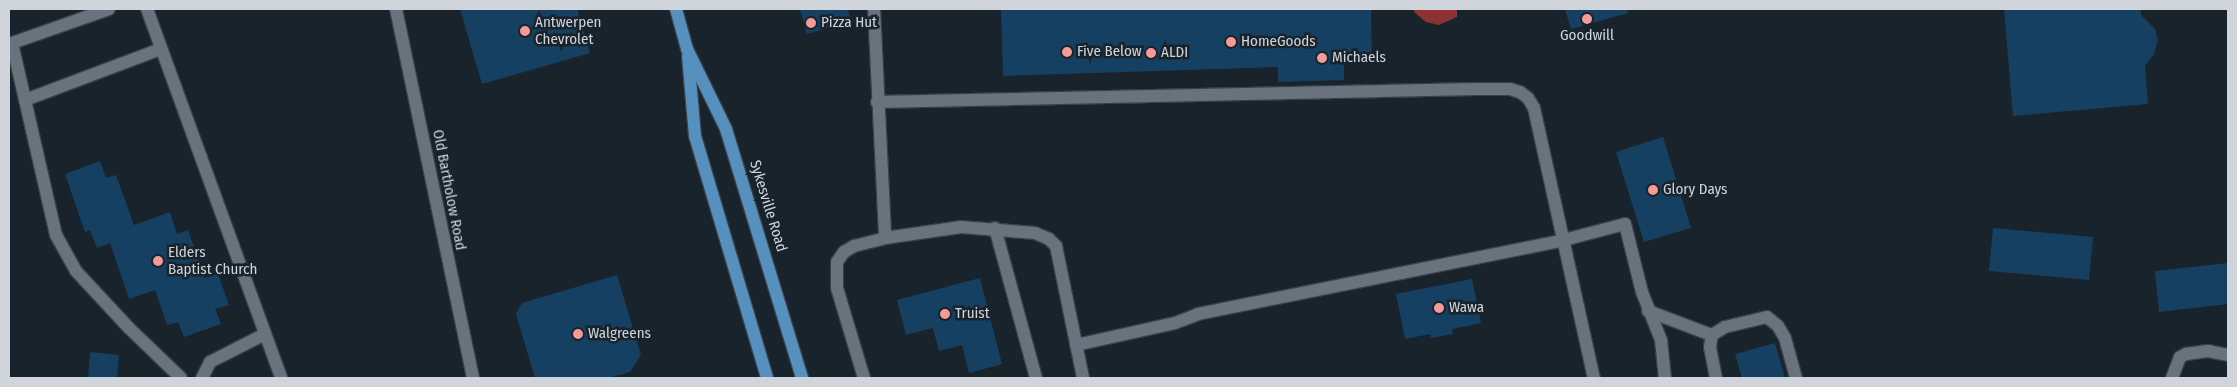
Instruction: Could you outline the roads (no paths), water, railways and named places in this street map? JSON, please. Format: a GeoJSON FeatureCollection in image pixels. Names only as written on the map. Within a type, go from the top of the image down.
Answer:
{"type":"FeatureCollection","features":[{"type":"Feature","properties":{"kind":"main road","name":"Sykesville Road"},"geometry":{"type":"LineString","coordinates":[[676,9],[687,49],[695,136],[766,378]]}},
{"type":"Feature","properties":{"kind":"main road","name":"Sykesville Road"},"geometry":{"type":"LineString","coordinates":[[687,49],[726,129],[802,378]]}},
{"type":"Feature","properties":{"kind":"street"},"geometry":{"type":"LineString","coordinates":[[109,9],[12,43],[56,234],[72,263],[129,328],[181,378]]}},
{"type":"Feature","properties":{"kind":"street"},"geometry":{"type":"LineString","coordinates":[[146,9],[281,378]]}},
{"type":"Feature","properties":{"kind":"street","name":"Old Bartholow Road"},"geometry":{"type":"LineString","coordinates":[[396,9],[472,378]]}},
{"type":"Feature","properties":{"kind":"street"},"geometry":{"type":"LineString","coordinates":[[874,9],[885,238]]}},
{"type":"Feature","properties":{"kind":"street"},"geometry":{"type":"LineString","coordinates":[[25,100],[161,49]]}},
{"type":"Feature","properties":{"kind":"street"},"geometry":{"type":"LineString","coordinates":[[877,102],[1510,89],[1528,98],[1534,108],[1594,378]]}},
{"type":"Feature","properties":{"kind":"street"},"geometry":{"type":"LineString","coordinates":[[1076,345],[1175,323],[1198,314],[1564,240],[1625,224],[1648,311],[1661,340],[1665,378]]}},
{"type":"Feature","properties":{"kind":"street"},"geometry":{"type":"LineString","coordinates":[[864,378],[837,288],[835,273],[837,262],[844,252],[854,246],[885,238],[961,227],[995,228],[1035,233],[1049,239],[1056,246],[1083,378]]}},
{"type":"Feature","properties":{"kind":"street"},"geometry":{"type":"LineString","coordinates":[[995,228],[1036,378]]}},
{"type":"Feature","properties":{"kind":"street"},"geometry":{"type":"LineString","coordinates":[[1648,311],[1712,335]]}},
{"type":"Feature","properties":{"kind":"street"},"geometry":{"type":"LineString","coordinates":[[1716,378],[1710,347],[1712,335],[1725,327],[1767,317],[1778,326],[1785,338],[1796,378]]}},
{"type":"Feature","properties":{"kind":"street"},"geometry":{"type":"LineString","coordinates":[[202,378],[210,362],[266,334]]}},
{"type":"Feature","properties":{"kind":"street"},"geometry":{"type":"LineString","coordinates":[[2172,378],[2180,357],[2186,354],[2208,351],[2228,355]]}},
{"type":"Feature","properties":{"kind":"place","name":"Goodwill"},"geometry":{"type":"Point","coordinates":[1587,19]}},
{"type":"Feature","properties":{"kind":"place","name":"Pizza Hut"},"geometry":{"type":"Point","coordinates":[811,23]}},
{"type":"Feature","properties":{"kind":"place","name":"Antwerpen Chevrolet"},"geometry":{"type":"Point","coordinates":[525,31]}},
{"type":"Feature","properties":{"kind":"place","name":"HomeGoods"},"geometry":{"type":"Point","coordinates":[1231,42]}},
{"type":"Feature","properties":{"kind":"place","name":"Five Below"},"geometry":{"type":"Point","coordinates":[1067,52]}},
{"type":"Feature","properties":{"kind":"place","name":"ALDI"},"geometry":{"type":"Point","coordinates":[1151,53]}},
{"type":"Feature","properties":{"kind":"place","name":"Michaels"},"geometry":{"type":"Point","coordinates":[1322,58]}},
{"type":"Feature","properties":{"kind":"place","name":"Glory Days"},"geometry":{"type":"Point","coordinates":[1653,190]}},
{"type":"Feature","properties":{"kind":"place","name":"Elders Baptist Church"},"geometry":{"type":"Point","coordinates":[158,261]}},
{"type":"Feature","properties":{"kind":"place","name":"Wawa"},"geometry":{"type":"Point","coordinates":[1439,308]}},
{"type":"Feature","properties":{"kind":"place","name":"Truist"},"geometry":{"type":"Point","coordinates":[945,314]}},
{"type":"Feature","properties":{"kind":"place","name":"Walgreens"},"geometry":{"type":"Point","coordinates":[578,334]}}]}
